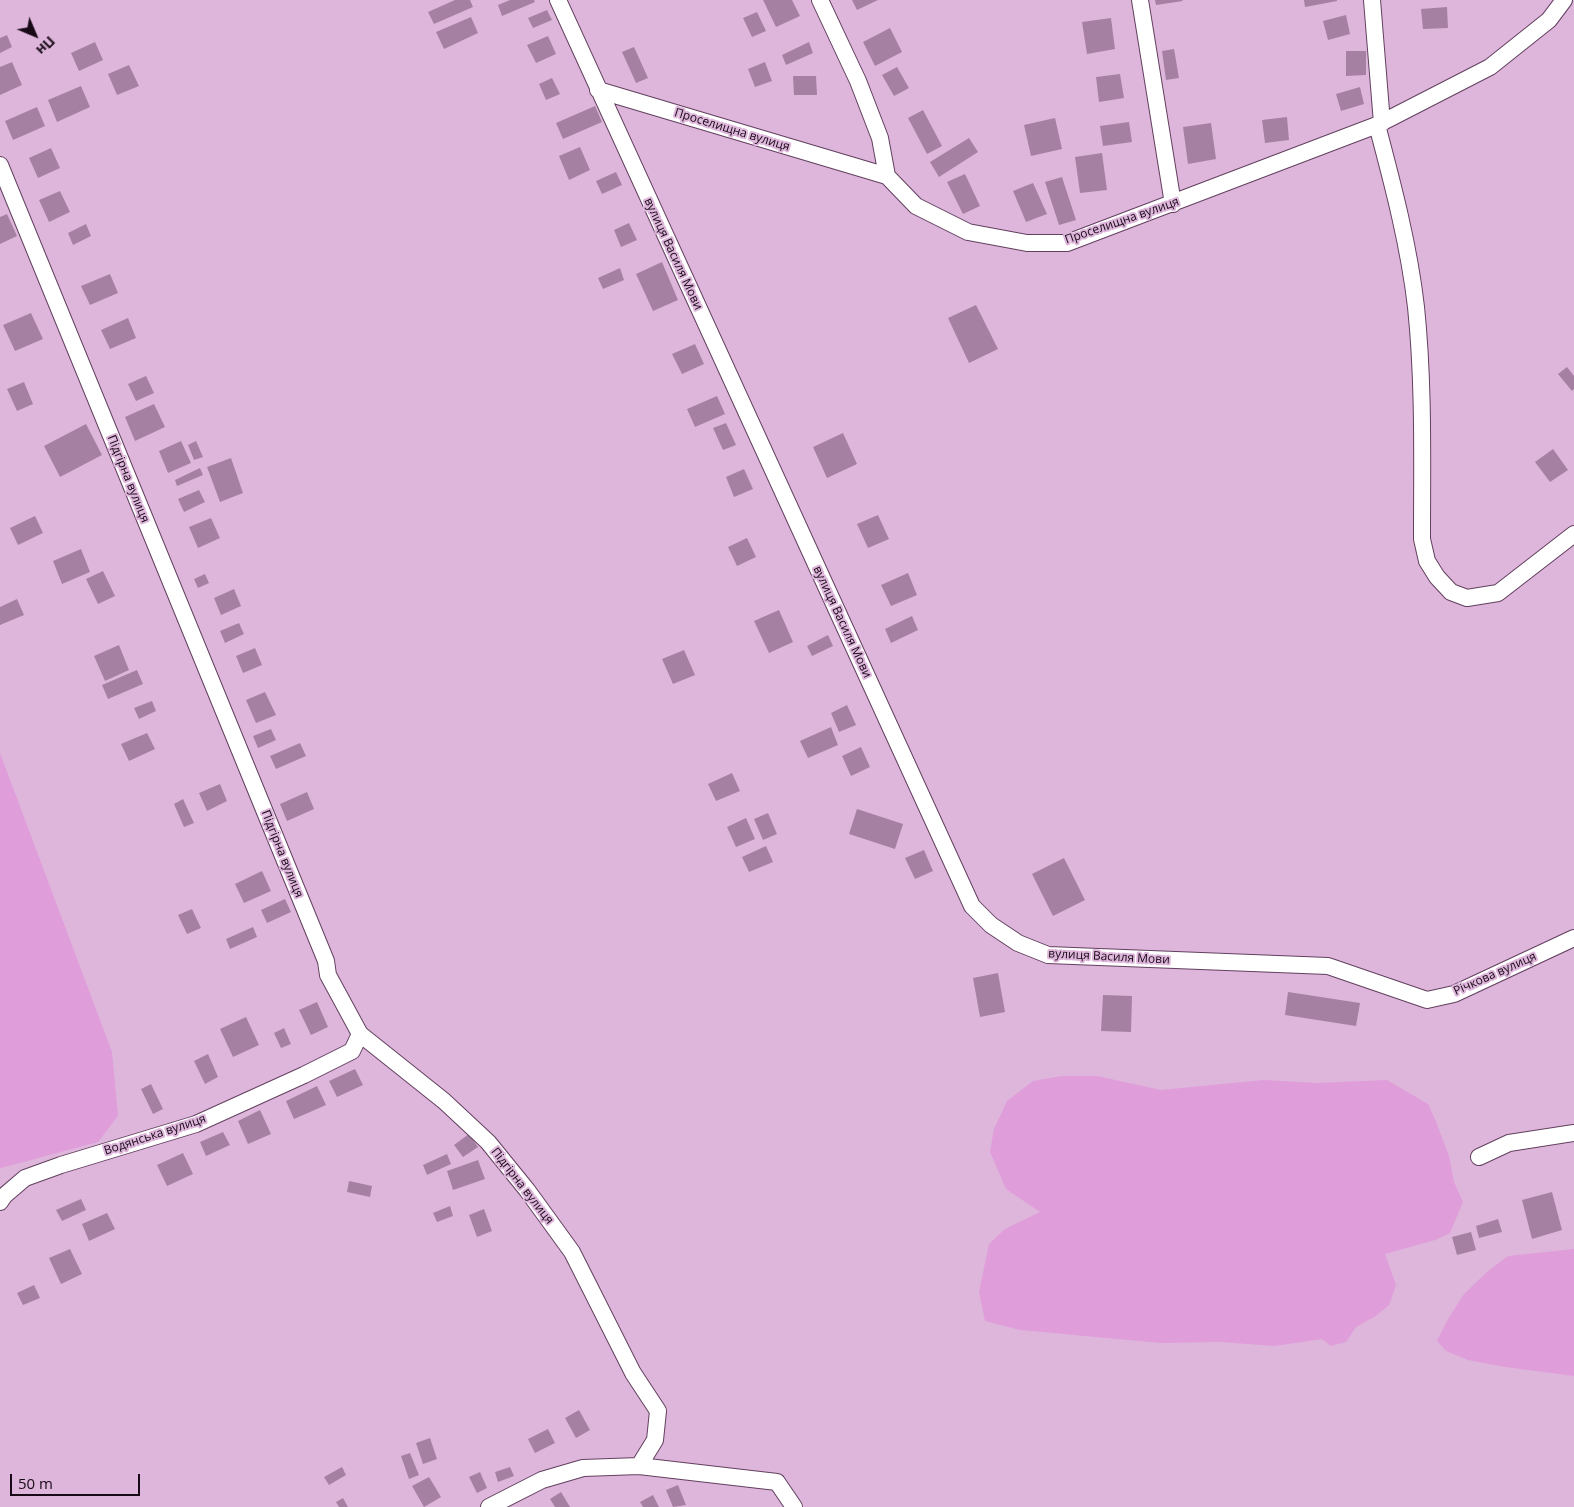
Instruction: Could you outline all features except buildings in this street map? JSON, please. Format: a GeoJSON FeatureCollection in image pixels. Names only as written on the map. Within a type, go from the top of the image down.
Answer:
{"type":"FeatureCollection","features":[{"type":"Feature","properties":{"kind":"street","name":"вулиця Василя Мови"},"geometry":{"type":"LineString","coordinates":[[558,0],[972,906],[991,925],[1018,943],[1048,954],[1328,966]]}},
{"type":"Feature","properties":{"kind":"street"},"geometry":{"type":"LineString","coordinates":[[820,0],[858,81],[880,138],[887,176]]}},
{"type":"Feature","properties":{"kind":"street"},"geometry":{"type":"LineString","coordinates":[[1140,0],[1173,204]]}},
{"type":"Feature","properties":{"kind":"street"},"geometry":{"type":"LineString","coordinates":[[1372,0],[1379,124],[1410,264],[1416,308],[1421,377],[1422,539],[1427,561],[1437,577],[1451,592],[1467,598],[1498,593],[1574,534]]}},
{"type":"Feature","properties":{"kind":"street","name":"Проселищна вулиця"},"geometry":{"type":"LineString","coordinates":[[598,90],[887,176],[916,206],[968,232],[1027,243],[1067,243],[1379,124],[1490,67],[1549,20],[1564,0]]}},
{"type":"Feature","properties":{"kind":"street","name":"Підгірна вулиця"},"geometry":{"type":"LineString","coordinates":[[0,166],[326,962],[328,975],[360,1034],[444,1101],[488,1142],[527,1190],[572,1252],[633,1373],[658,1411],[655,1440],[639,1466]]}},
{"type":"Feature","properties":{"kind":"street","name":"Річкова вулиця"},"geometry":{"type":"LineString","coordinates":[[1328,966],[1427,1000],[1454,994],[1574,938]]}},
{"type":"Feature","properties":{"kind":"street","name":"Водянська вулиця"},"geometry":{"type":"LineString","coordinates":[[0,1202],[4,1196],[25,1178],[61,1165],[196,1124],[304,1075],[352,1051],[360,1034]]}},
{"type":"Feature","properties":{"kind":"street"},"geometry":{"type":"LineString","coordinates":[[1479,1158],[1509,1143],[1574,1133]]}},
{"type":"Feature","properties":{"kind":"street"},"geometry":{"type":"LineString","coordinates":[[489,1507],[542,1480],[583,1468],[639,1466],[777,1482],[794,1507]]}},
{"type":"Feature","properties":{"kind":"shaded area"},"geometry":{"type":"Polygon","coordinates":[[[0,753],[112,1052],[118,1116],[98,1142],[1,1168],[0,1168],[0,753]]]}},
{"type":"Feature","properties":{"kind":"shaded area"},"geometry":{"type":"Polygon","coordinates":[[[1062,1076],[1097,1076],[1161,1090],[1264,1080],[1317,1083],[1387,1080],[1428,1104],[1449,1156],[1454,1182],[1463,1202],[1450,1233],[1435,1240],[1385,1254],[1396,1285],[1389,1305],[1376,1316],[1356,1327],[1346,1342],[1331,1346],[1322,1339],[1275,1346],[1220,1342],[1161,1343],[1020,1330],[985,1321],[979,1292],[989,1244],[1005,1229],[1040,1212],[1006,1189],[990,1152],[994,1129],[1007,1101],[1033,1081],[1062,1076]]]}},
{"type":"Feature","properties":{"kind":"shaded area"},"geometry":{"type":"Polygon","coordinates":[[[1574,1249],[1574,1376],[1468,1360],[1446,1351],[1437,1341],[1464,1294],[1487,1272],[1508,1256],[1574,1249]]]}}]}
